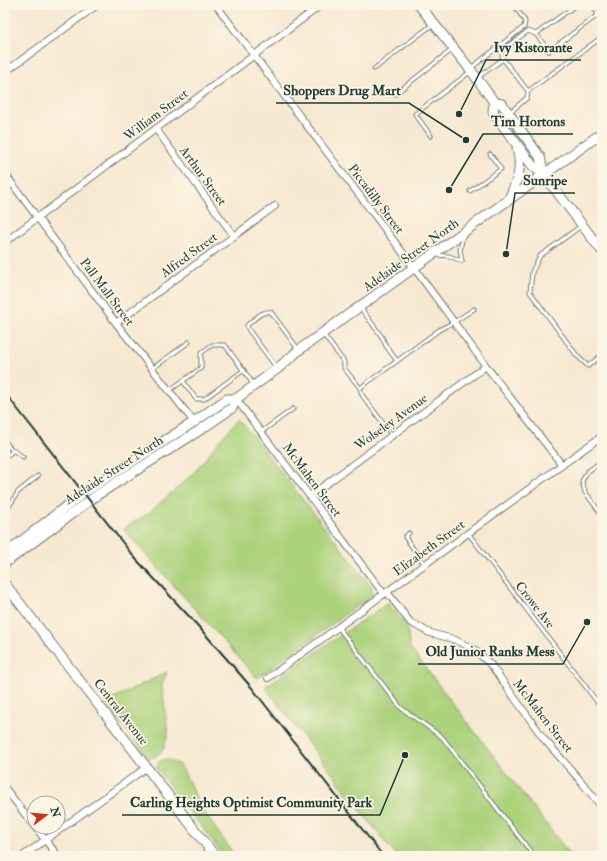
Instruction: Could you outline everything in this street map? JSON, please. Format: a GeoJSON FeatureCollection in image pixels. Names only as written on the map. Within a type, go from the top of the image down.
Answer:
{"type":"FeatureCollection","features":[{"type":"Feature","properties":{"kind":"main road"},"geometry":{"type":"LineString","coordinates":[[419,5],[494,102],[494,112],[532,165],[544,175],[602,251]]}},
{"type":"Feature","properties":{"kind":"main road"},"geometry":{"type":"LineString","coordinates":[[494,102],[502,104],[540,157],[544,175]]}},
{"type":"Feature","properties":{"kind":"main road","name":"Adelaide Street North"},"geometry":{"type":"LineString","coordinates":[[5,563],[97,495],[232,408],[236,399],[277,369],[299,350],[415,269],[602,134]]}},
{"type":"Feature","properties":{"kind":"main road"},"geometry":{"type":"LineString","coordinates":[[509,201],[518,178],[519,170],[519,156],[516,143]]}},
{"type":"Feature","properties":{"kind":"main road","name":"Adelaide Street North"},"geometry":{"type":"LineString","coordinates":[[5,554],[86,491],[194,422],[227,399],[236,399]]}},
{"type":"Feature","properties":{"kind":"main road","name":"Central Avenue"},"geometry":{"type":"LineString","coordinates":[[5,584],[216,856]]}},
{"type":"Feature","properties":{"kind":"street"},"geometry":{"type":"LineString","coordinates":[[5,72],[97,5]]}},
{"type":"Feature","properties":{"kind":"street","name":"Piccadilly Street"},"geometry":{"type":"LineString","coordinates":[[216,5],[415,269],[486,366],[562,464]]}},
{"type":"Feature","properties":{"kind":"street","name":"William Street"},"geometry":{"type":"LineString","coordinates":[[5,242],[321,5]]}},
{"type":"Feature","properties":{"kind":"street","name":"Arthur Street"},"geometry":{"type":"LineString","coordinates":[[156,129],[234,236]]}},
{"type":"Feature","properties":{"kind":"street","name":"Pall Mall Street"},"geometry":{"type":"LineString","coordinates":[[5,174],[116,323],[153,368],[194,422]]}},
{"type":"Feature","properties":{"kind":"street","name":"Alfred Street"},"geometry":{"type":"LineString","coordinates":[[116,323],[275,206]]}},
{"type":"Feature","properties":{"kind":"street","name":"Wolseley Avenue"},"geometry":{"type":"LineString","coordinates":[[310,496],[486,366]]}},
{"type":"Feature","properties":{"kind":"street","name":"McMahen Street"},"geometry":{"type":"LineString","coordinates":[[236,399],[310,496],[410,622],[430,633],[453,639],[474,649],[491,665],[544,739],[579,778],[602,807]]}},
{"type":"Feature","properties":{"kind":"street","name":"Elizabeth Street"},"geometry":{"type":"LineString","coordinates":[[268,678],[602,436]]}},
{"type":"Feature","properties":{"kind":"street"},"geometry":{"type":"LineString","coordinates":[[23,856],[147,767]]}},
{"type":"Feature","properties":{"kind":"street"},"geometry":{"type":"LineString","coordinates":[[5,788],[26,815]]}},
{"type":"Feature","properties":{"kind":"street"},"geometry":{"type":"LineString","coordinates":[[41,835],[58,856]]}},
{"type":"Feature","properties":{"kind":"lane"},"geometry":{"type":"LineString","coordinates":[[431,136],[415,114],[473,73],[524,27],[525,21],[514,5]]}},
{"type":"Feature","properties":{"kind":"lane"},"geometry":{"type":"LineString","coordinates":[[536,34],[576,5]]}},
{"type":"Feature","properties":{"kind":"lane"},"geometry":{"type":"LineString","coordinates":[[592,5],[602,19]]}},
{"type":"Feature","properties":{"kind":"lane"},"geometry":{"type":"LineString","coordinates":[[528,91],[503,59],[501,51],[528,31],[536,34],[549,51],[599,14]]}},
{"type":"Feature","properties":{"kind":"lane"},"geometry":{"type":"LineString","coordinates":[[374,69],[434,24]]}},
{"type":"Feature","properties":{"kind":"lane"},"geometry":{"type":"LineString","coordinates":[[509,113],[527,98],[528,91],[602,37]]}},
{"type":"Feature","properties":{"kind":"lane"},"geometry":{"type":"LineString","coordinates":[[395,94],[453,49]]}},
{"type":"Feature","properties":{"kind":"lane"},"geometry":{"type":"LineString","coordinates":[[473,73],[503,59]]}},
{"type":"Feature","properties":{"kind":"lane"},"geometry":{"type":"LineString","coordinates":[[470,191],[501,169],[490,154]]}},
{"type":"Feature","properties":{"kind":"lane"},"geometry":{"type":"LineString","coordinates":[[582,225],[540,256],[532,272],[530,292],[583,362],[588,366],[602,355]]}},
{"type":"Feature","properties":{"kind":"lane"},"geometry":{"type":"LineString","coordinates":[[434,255],[449,256],[462,261],[461,247],[463,234]]}},
{"type":"Feature","properties":{"kind":"lane"},"geometry":{"type":"LineString","coordinates":[[360,307],[397,361]]}},
{"type":"Feature","properties":{"kind":"lane"},"geometry":{"type":"LineString","coordinates":[[360,388],[439,330],[474,309]]}},
{"type":"Feature","properties":{"kind":"lane"},"geometry":{"type":"LineString","coordinates":[[277,369],[248,329],[247,325],[262,313],[268,311],[271,312],[299,350]]}},
{"type":"Feature","properties":{"kind":"lane"},"geometry":{"type":"LineString","coordinates":[[322,334],[344,362],[344,368],[360,388],[362,396],[392,435]]}},
{"type":"Feature","properties":{"kind":"lane"},"geometry":{"type":"LineString","coordinates":[[153,368],[189,342]]}},
{"type":"Feature","properties":{"kind":"lane"},"geometry":{"type":"LineString","coordinates":[[170,390],[201,368],[201,352],[212,345],[225,344],[255,386]]}},
{"type":"Feature","properties":{"kind":"lane"},"geometry":{"type":"LineString","coordinates":[[183,381],[196,399],[204,399],[244,370]]}},
{"type":"Feature","properties":{"kind":"lane"},"geometry":{"type":"LineString","coordinates":[[261,432],[293,408]]}},
{"type":"Feature","properties":{"kind":"lane"},"geometry":{"type":"LineString","coordinates":[[5,441],[23,458]]}},
{"type":"Feature","properties":{"kind":"lane"},"geometry":{"type":"LineString","coordinates":[[5,457],[14,450]]}},
{"type":"Feature","properties":{"kind":"lane"},"geometry":{"type":"LineString","coordinates":[[602,461],[587,472],[582,482],[585,492],[602,515]]}},
{"type":"Feature","properties":{"kind":"lane"},"geometry":{"type":"LineString","coordinates":[[5,513],[18,492],[38,476]]}},
{"type":"Feature","properties":{"kind":"lane"},"geometry":{"type":"LineString","coordinates":[[409,533],[405,537],[425,565]]}},
{"type":"Feature","properties":{"kind":"lane","name":"Crowe Ave"},"geometry":{"type":"LineString","coordinates":[[468,533],[602,708]]}},
{"type":"Feature","properties":{"kind":"lane"},"geometry":{"type":"LineString","coordinates":[[338,627],[401,708],[442,737],[534,856]]}},
{"type":"Feature","properties":{"kind":"green space"},"geometry":{"type":"Polygon","coordinates":[[[239,419],[369,583],[371,586],[372,595],[257,678],[123,529],[149,513],[193,474],[239,419]]]}},
{"type":"Feature","properties":{"kind":"green space"},"geometry":{"type":"Polygon","coordinates":[[[388,603],[407,627],[410,648],[571,856],[396,856],[265,687],[388,603]]]}},
{"type":"Feature","properties":{"kind":"green space"},"geometry":{"type":"Polygon","coordinates":[[[167,672],[162,684],[168,735],[163,750],[155,757],[149,759],[106,702],[167,672]]]}},
{"type":"Feature","properties":{"kind":"green space"},"geometry":{"type":"Polygon","coordinates":[[[166,759],[181,766],[203,811],[235,856],[224,856],[156,768],[159,762],[166,759]]]}},
{"type":"Feature","properties":{"kind":"railway"},"geometry":{"type":"LineString","coordinates":[[5,393],[134,557],[198,626],[252,688],[383,856]]}},
{"type":"Feature","properties":{"kind":"place","name":"Ivy Ristorante"},"geometry":{"type":"Point","coordinates":[459,114]}},
{"type":"Feature","properties":{"kind":"place","name":"Shoppers Drug Mart"},"geometry":{"type":"Point","coordinates":[466,140]}},
{"type":"Feature","properties":{"kind":"place","name":"Tim Hortons"},"geometry":{"type":"Point","coordinates":[449,190]}},
{"type":"Feature","properties":{"kind":"place","name":"Sunripe"},"geometry":{"type":"Point","coordinates":[506,254]}},
{"type":"Feature","properties":{"kind":"place","name":"Old Junior Ranks Mess"},"geometry":{"type":"Point","coordinates":[587,622]}},
{"type":"Feature","properties":{"kind":"place","name":"Carling Heights Optimist Community Park"},"geometry":{"type":"Point","coordinates":[405,755]}}]}
